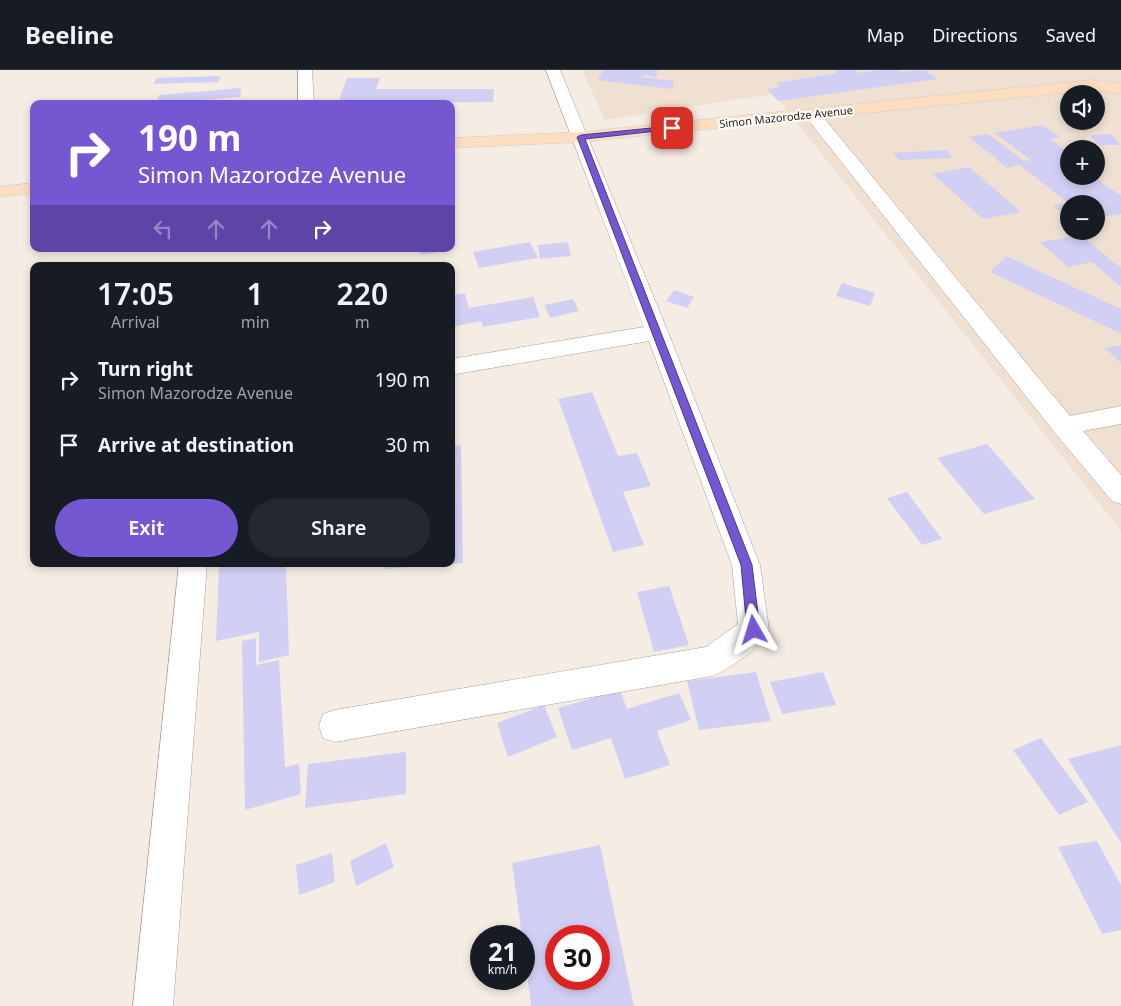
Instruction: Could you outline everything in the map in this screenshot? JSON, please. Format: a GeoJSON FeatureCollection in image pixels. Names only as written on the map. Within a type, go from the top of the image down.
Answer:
{"type":"FeatureCollection","features":[{"type":"Feature","properties":{"kind":"main road","name":"Simon Mazorodze Avenue"},"geometry":{"type":"LineString","coordinates":[[455,143],[581,137],[1092,85],[1121,89]]}},
{"type":"Feature","properties":{"kind":"main road"},"geometry":{"type":"LineString","coordinates":[[0,192],[30,188]]}},
{"type":"Feature","properties":{"kind":"street"},"geometry":{"type":"LineString","coordinates":[[305,70],[306,100]]}},
{"type":"Feature","properties":{"kind":"street"},"geometry":{"type":"LineString","coordinates":[[335,726],[712,661],[754,630],[746,565],[581,137],[553,70]]}},
{"type":"Feature","properties":{"kind":"street"},"geometry":{"type":"LineString","coordinates":[[812,114],[1064,426],[1121,493]]}},
{"type":"Feature","properties":{"kind":"street"},"geometry":{"type":"LineString","coordinates":[[455,366],[657,332]]}},
{"type":"Feature","properties":{"kind":"street"},"geometry":{"type":"LineString","coordinates":[[1064,426],[1121,415]]}},
{"type":"Feature","properties":{"kind":"street"},"geometry":{"type":"LineString","coordinates":[[153,1006],[192,567]]}},
{"type":"Feature","properties":{"kind":"shaded area"},"geometry":{"type":"Polygon","coordinates":[[[582,70],[1121,70],[1121,531],[774,94],[605,120],[582,70]]]}},
{"type":"Feature","properties":{"kind":"building"},"geometry":{"type":"Polygon","coordinates":[[[603,70],[658,70],[656,77],[643,75],[641,77],[674,81],[672,89],[598,80],[603,70]]]}},
{"type":"Feature","properties":{"kind":"building"},"geometry":{"type":"Polygon","coordinates":[[[834,70],[855,70],[858,73],[879,70],[897,70],[900,72],[925,70],[937,79],[778,101],[767,89],[780,87],[776,83],[838,73],[834,70]]]}},
{"type":"Feature","properties":{"kind":"building"},"geometry":{"type":"Polygon","coordinates":[[[221,76],[218,82],[153,84],[157,78],[221,76]]]}},
{"type":"Feature","properties":{"kind":"building"},"geometry":{"type":"Polygon","coordinates":[[[347,78],[380,78],[376,89],[494,89],[493,102],[455,102],[455,100],[339,100],[347,78]]]}},
{"type":"Feature","properties":{"kind":"building"},"geometry":{"type":"Polygon","coordinates":[[[241,88],[240,97],[204,100],[157,100],[159,95],[241,88]]]}},
{"type":"Feature","properties":{"kind":"building"},"geometry":{"type":"Polygon","coordinates":[[[1042,125],[1060,137],[1050,139],[1060,146],[1060,185],[1105,185],[1121,196],[1121,214],[1105,217],[1105,195],[1060,195],[1060,197],[1020,165],[1007,168],[969,137],[988,134],[1024,161],[1031,160],[995,133],[1042,125]]]}},
{"type":"Feature","properties":{"kind":"building"},"geometry":{"type":"Polygon","coordinates":[[[1111,134],[1121,145],[1105,145],[1105,140],[1094,140],[1090,135],[1111,134]]]}},
{"type":"Feature","properties":{"kind":"building"},"geometry":{"type":"Polygon","coordinates":[[[947,150],[953,158],[899,160],[893,153],[947,150]]]}},
{"type":"Feature","properties":{"kind":"building"},"geometry":{"type":"Polygon","coordinates":[[[969,167],[1021,212],[983,219],[933,174],[969,167]]]}},
{"type":"Feature","properties":{"kind":"building"},"geometry":{"type":"Polygon","coordinates":[[[1060,205],[1060,212],[1053,206],[1060,205]]]}},
{"type":"Feature","properties":{"kind":"building"},"geometry":{"type":"Polygon","coordinates":[[[1060,239],[1087,240],[1121,268],[1121,287],[1092,262],[1068,267],[1040,242],[1060,239]]]}},
{"type":"Feature","properties":{"kind":"building"},"geometry":{"type":"Polygon","coordinates":[[[530,242],[538,258],[479,268],[473,252],[530,242]]]}},
{"type":"Feature","properties":{"kind":"building"},"geometry":{"type":"Polygon","coordinates":[[[568,242],[571,256],[540,259],[538,245],[568,242]]]}},
{"type":"Feature","properties":{"kind":"building"},"geometry":{"type":"Polygon","coordinates":[[[420,252],[438,252],[421,255],[420,252]]]}},
{"type":"Feature","properties":{"kind":"building"},"geometry":{"type":"Polygon","coordinates":[[[1006,256],[1121,309],[1121,332],[990,272],[1006,256]]]}},
{"type":"Feature","properties":{"kind":"building"},"geometry":{"type":"Polygon","coordinates":[[[842,283],[875,293],[870,306],[836,296],[842,283]]]}},
{"type":"Feature","properties":{"kind":"building"},"geometry":{"type":"Polygon","coordinates":[[[674,290],[694,297],[687,308],[666,301],[674,290]]]}},
{"type":"Feature","properties":{"kind":"building"},"geometry":{"type":"Polygon","coordinates":[[[465,293],[469,308],[533,297],[540,317],[483,327],[481,321],[455,326],[455,294],[465,293]]]}},
{"type":"Feature","properties":{"kind":"building"},"geometry":{"type":"Polygon","coordinates":[[[573,299],[579,311],[550,318],[544,305],[573,299]]]}},
{"type":"Feature","properties":{"kind":"building"},"geometry":{"type":"Polygon","coordinates":[[[1121,345],[1121,363],[1105,348],[1121,345]]]}},
{"type":"Feature","properties":{"kind":"building"},"geometry":{"type":"Polygon","coordinates":[[[592,392],[618,456],[637,453],[651,486],[623,492],[644,545],[613,552],[558,399],[592,392]]]}},
{"type":"Feature","properties":{"kind":"building"},"geometry":{"type":"Polygon","coordinates":[[[987,444],[1035,499],[984,514],[937,458],[987,444]]]}},
{"type":"Feature","properties":{"kind":"building"},"geometry":{"type":"Polygon","coordinates":[[[461,445],[463,563],[455,564],[455,446],[461,445]]]}},
{"type":"Feature","properties":{"kind":"building"},"geometry":{"type":"Polygon","coordinates":[[[907,492],[942,539],[922,545],[887,498],[907,492]]]}},
{"type":"Feature","properties":{"kind":"building"},"geometry":{"type":"Polygon","coordinates":[[[219,567],[286,567],[289,655],[259,662],[259,632],[216,641],[219,567]]]}},
{"type":"Feature","properties":{"kind":"building"},"geometry":{"type":"Polygon","coordinates":[[[385,567],[409,567],[385,569],[385,567]]]}},
{"type":"Feature","properties":{"kind":"building"},"geometry":{"type":"Polygon","coordinates":[[[669,586],[689,645],[654,652],[637,592],[669,586]]]}},
{"type":"Feature","properties":{"kind":"building"},"geometry":{"type":"Polygon","coordinates":[[[256,638],[256,665],[279,660],[285,767],[299,764],[301,794],[245,810],[242,641],[256,638]]]}},
{"type":"Feature","properties":{"kind":"building"},"geometry":{"type":"Polygon","coordinates":[[[756,672],[771,721],[699,730],[687,681],[756,672]]]}},
{"type":"Feature","properties":{"kind":"building"},"geometry":{"type":"Polygon","coordinates":[[[823,672],[836,705],[782,714],[770,682],[823,672]]]}},
{"type":"Feature","properties":{"kind":"building"},"geometry":{"type":"Polygon","coordinates":[[[620,690],[627,709],[679,693],[691,720],[657,731],[670,765],[625,779],[611,738],[572,750],[558,708],[620,690]]]}},
{"type":"Feature","properties":{"kind":"building"},"geometry":{"type":"Polygon","coordinates":[[[544,705],[557,737],[508,757],[497,723],[544,705]]]}},
{"type":"Feature","properties":{"kind":"building"},"geometry":{"type":"Polygon","coordinates":[[[1041,738],[1088,802],[1059,815],[1013,750],[1041,738]]]}},
{"type":"Feature","properties":{"kind":"building"},"geometry":{"type":"Polygon","coordinates":[[[1121,745],[1121,843],[1068,759],[1121,745]]]}},
{"type":"Feature","properties":{"kind":"building"},"geometry":{"type":"Polygon","coordinates":[[[406,752],[406,794],[305,808],[308,764],[406,752]]]}},
{"type":"Feature","properties":{"kind":"building"},"geometry":{"type":"Polygon","coordinates":[[[1097,841],[1121,885],[1121,930],[1102,934],[1058,847],[1097,841]]]}},
{"type":"Feature","properties":{"kind":"building"},"geometry":{"type":"Polygon","coordinates":[[[386,843],[394,867],[356,886],[350,861],[386,843]]]}},
{"type":"Feature","properties":{"kind":"building"},"geometry":{"type":"Polygon","coordinates":[[[600,845],[634,1006],[531,1006],[529,990],[535,990],[535,925],[520,925],[512,863],[600,845]]]}},
{"type":"Feature","properties":{"kind":"building"},"geometry":{"type":"Polygon","coordinates":[[[332,853],[335,882],[299,895],[296,865],[332,853]]]}},
{"type":"Feature","properties":{"kind":"route"},"geometry":{"type":"LineString","coordinates":[[672,128],[581,137],[746,565],[754,630]]}}]}
